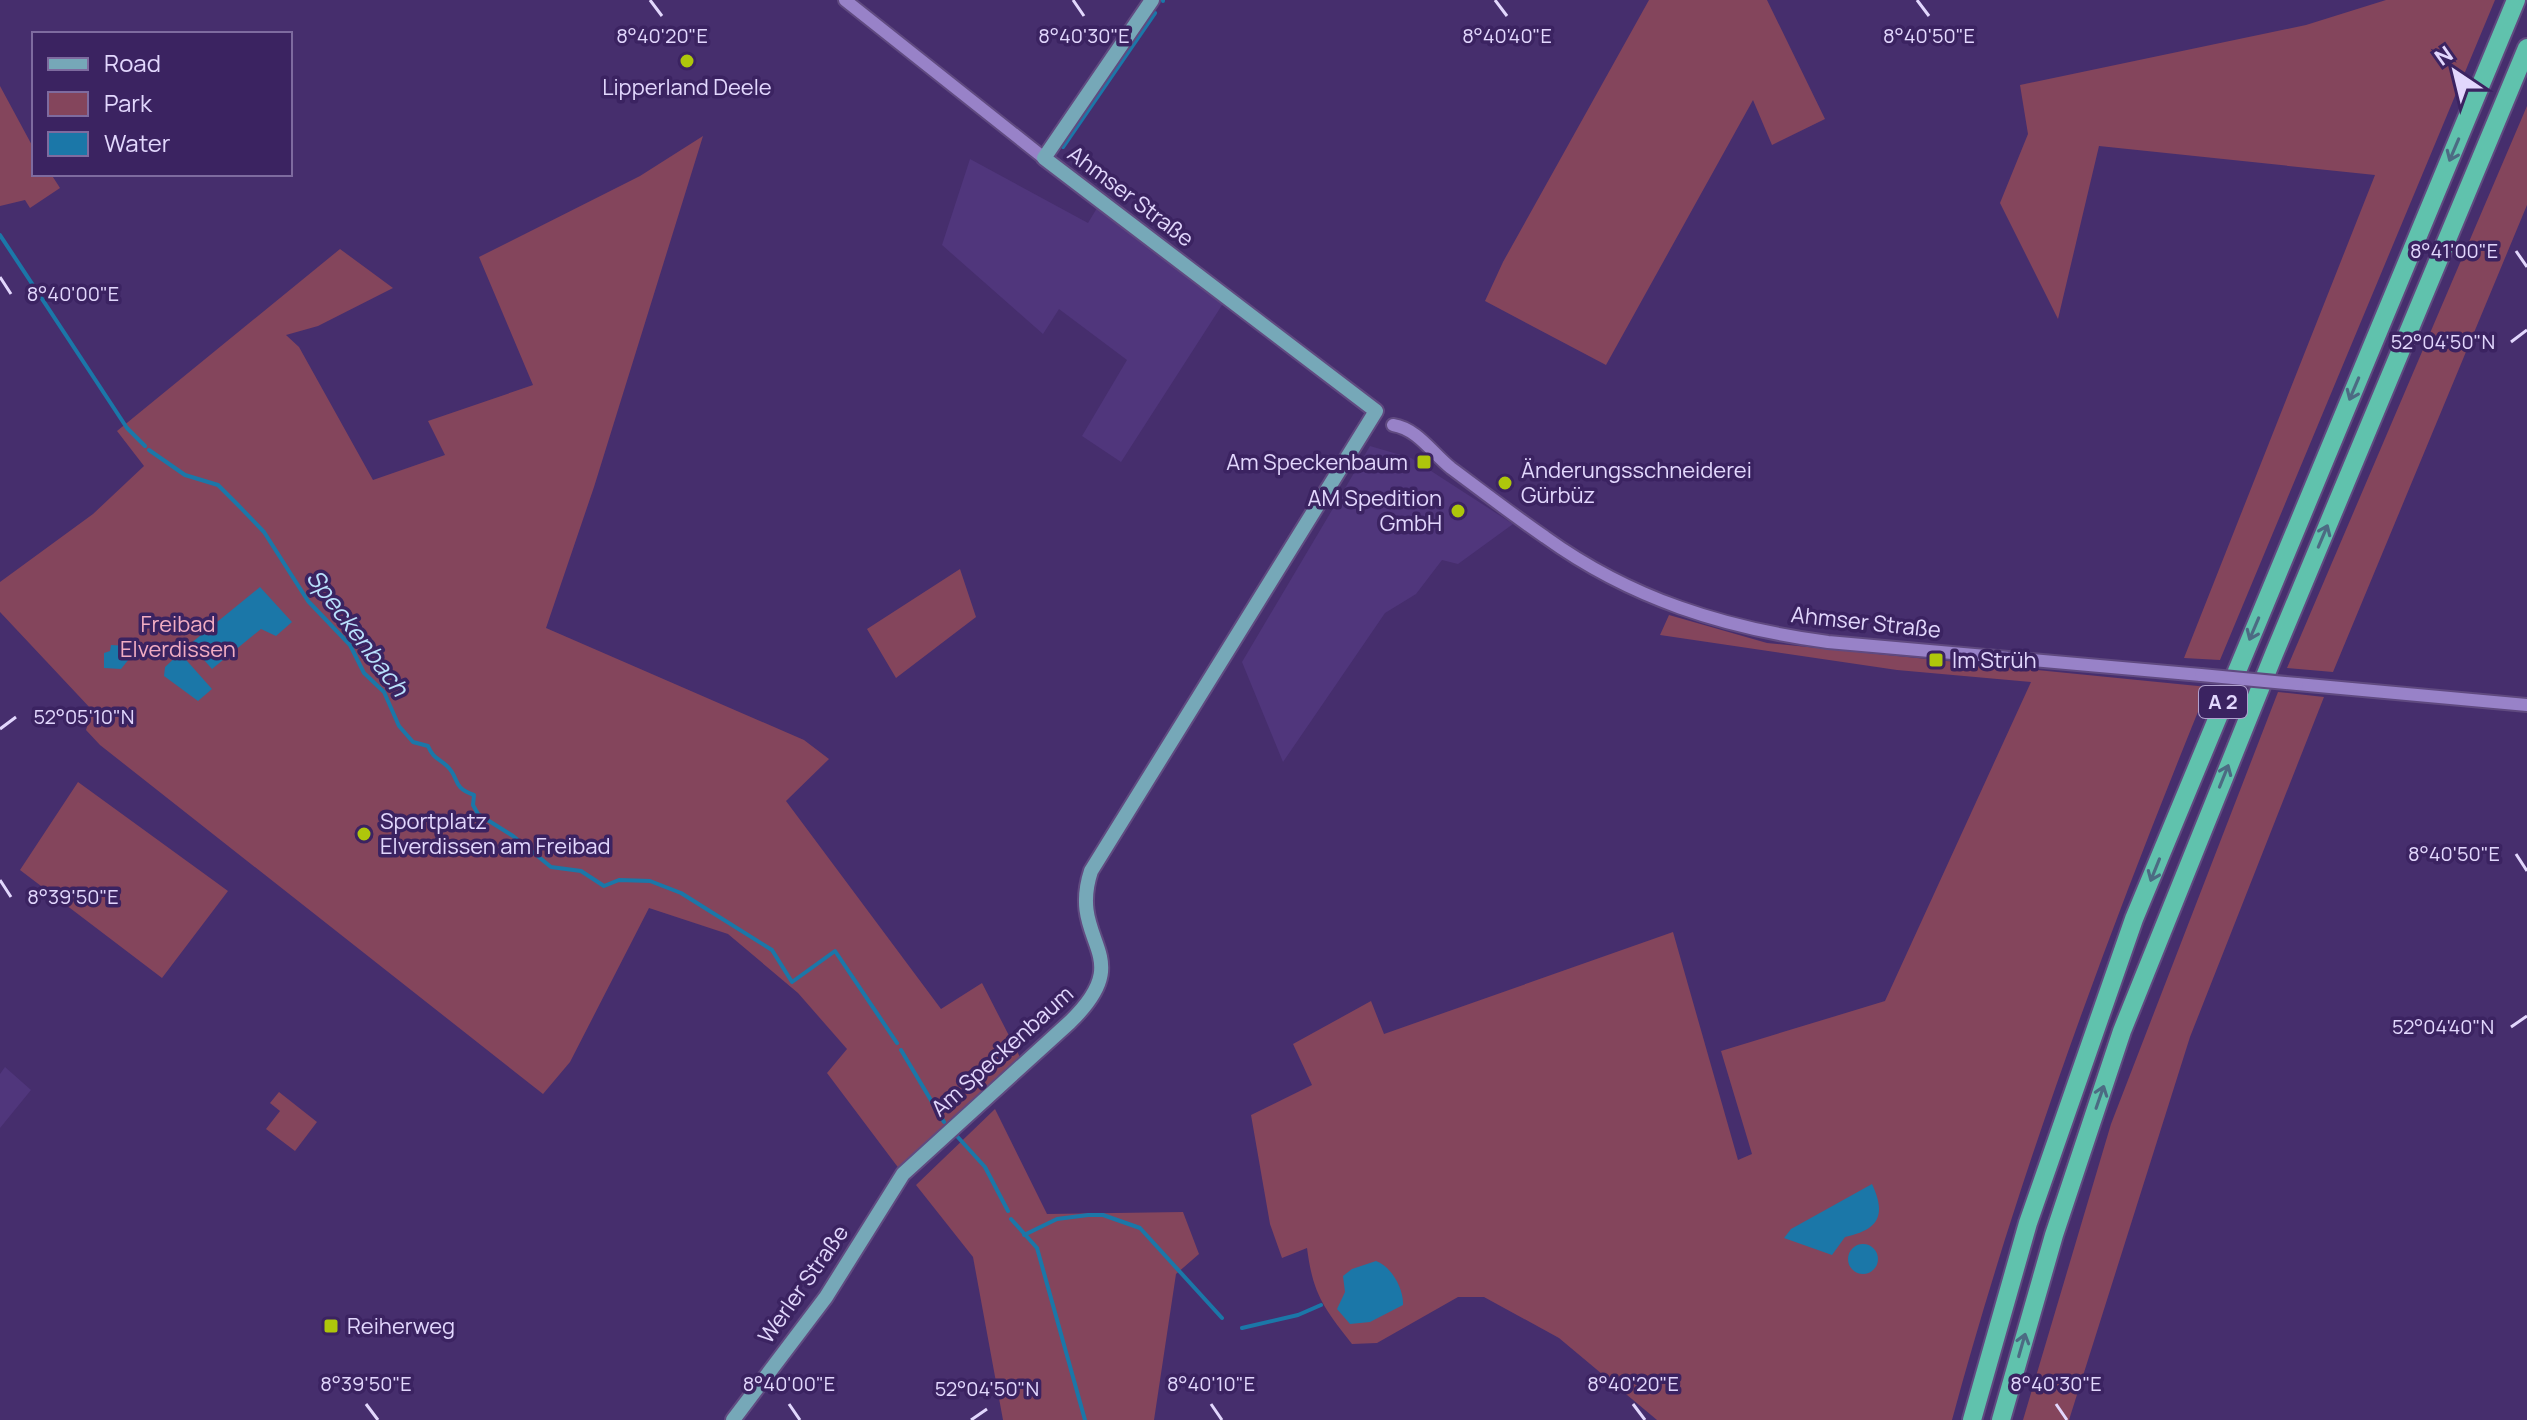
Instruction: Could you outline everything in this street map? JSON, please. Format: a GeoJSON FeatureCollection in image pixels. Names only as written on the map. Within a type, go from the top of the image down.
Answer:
{"type":"FeatureCollection","features":[{"type":"Feature","properties":{"kind":"highway","name":"A 2"},"geometry":{"type":"LineString","coordinates":[[1972,1420],[2028,1223],[2134,919],[2516,0]]}},
{"type":"Feature","properties":{"kind":"highway","name":"A 2"},"geometry":{"type":"LineString","coordinates":[[2001,1420],[2054,1235],[2122,1031],[2274,654],[2527,48]]}},
{"type":"Feature","properties":{"kind":"main road"},"geometry":{"type":"LineString","coordinates":[[1044,158],[1152,0]]}},
{"type":"Feature","properties":{"kind":"main road","name":"Ahmser Straße"},"geometry":{"type":"LineString","coordinates":[[1044,158],[1376,411]]}},
{"type":"Feature","properties":{"kind":"main road","name":"Am Speckenbaum"},"geometry":{"type":"LineString","coordinates":[[905,1172],[1096,995],[1103,977],[1085,907],[1091,871],[1376,411]]}},
{"type":"Feature","properties":{"kind":"main road","name":"Werler Straße"},"geometry":{"type":"LineString","coordinates":[[733,1420],[826,1297],[905,1172]]}},
{"type":"Feature","properties":{"kind":"street","name":"Ahmser Straße"},"geometry":{"type":"LineString","coordinates":[[845,0],[1044,158]]}},
{"type":"Feature","properties":{"kind":"street","name":"Ahmser Straße"},"geometry":{"type":"LineString","coordinates":[[1376,411],[1410,441],[1438,457],[1580,561],[1657,601],[1732,626],[1828,642],[2527,705]]}},
{"type":"Feature","properties":{"kind":"shaded area"},"geometry":{"type":"Polygon","coordinates":[[[970,159],[1088,223],[1097,208],[1224,302],[1121,462],[1082,436],[1127,360],[1059,309],[1043,334],[942,245],[970,159]]]}},
{"type":"Feature","properties":{"kind":"shaded area"},"geometry":{"type":"Polygon","coordinates":[[[1370,446],[1411,458],[1513,524],[1458,564],[1442,560],[1416,594],[1385,613],[1283,762],[1242,662],[1370,446]]]}},
{"type":"Feature","properties":{"kind":"shaded area"},"geometry":{"type":"Polygon","coordinates":[[[5,1067],[31,1090],[0,1128],[0,1074],[5,1067]]]}},
{"type":"Feature","properties":{"kind":"green space"},"geometry":{"type":"Polygon","coordinates":[[[1649,0],[1767,0],[1825,119],[1772,145],[1753,100],[1606,365],[1485,301],[1503,262],[1649,0]]]}},
{"type":"Feature","properties":{"kind":"green space"},"geometry":{"type":"Polygon","coordinates":[[[2386,0],[2495,0],[2220,660],[2184,658],[2375,175],[2099,146],[2058,319],[2000,203],[2028,134],[2020,85],[2306,25],[2386,0]]]}},
{"type":"Feature","properties":{"kind":"green space"},"geometry":{"type":"Polygon","coordinates":[[[0,86],[32,145],[32,176],[52,176],[60,188],[30,208],[25,200],[0,206],[0,86]]]}},
{"type":"Feature","properties":{"kind":"green space"},"geometry":{"type":"Polygon","coordinates":[[[2527,106],[2527,205],[2333,672],[2287,668],[2527,106]]]}},
{"type":"Feature","properties":{"kind":"green space","name":"Freibad Elverdissen"},"geometry":{"type":"Polygon","coordinates":[[[703,136],[594,487],[546,628],[804,740],[829,759],[786,801],[941,1009],[982,983],[1021,1059],[900,1170],[827,1073],[847,1049],[798,993],[728,934],[649,908],[570,1062],[543,1094],[100,745],[86,730],[92,710],[0,612],[0,582],[93,514],[144,466],[117,431],[340,249],[393,288],[318,326],[286,335],[299,347],[373,480],[445,455],[428,421],[533,385],[479,257],[640,176],[703,136]]]}},
{"type":"Feature","properties":{"kind":"green space"},"geometry":{"type":"Polygon","coordinates":[[[960,569],[976,617],[896,678],[867,629],[960,569]]]}},
{"type":"Feature","properties":{"kind":"green space"},"geometry":{"type":"Polygon","coordinates":[[[1669,615],[1767,643],[2208,687],[2136,868],[2037,1141],[1952,1420],[1657,1420],[1559,1338],[1484,1297],[1458,1297],[1377,1343],[1352,1344],[1316,1290],[1307,1248],[1282,1258],[1270,1224],[1251,1115],[1312,1085],[1293,1044],[1371,1001],[1384,1034],[1673,932],[1738,1160],[1752,1154],[1721,1051],[1885,1001],[2031,682],[1897,670],[1660,635],[1669,615]]]}},
{"type":"Feature","properties":{"kind":"green space"},"geometry":{"type":"Polygon","coordinates":[[[2278,692],[2324,697],[2190,1037],[2069,1420],[2023,1420],[2111,1124],[2278,692]]]}},
{"type":"Feature","properties":{"kind":"green space"},"geometry":{"type":"Polygon","coordinates":[[[78,782],[228,891],[162,978],[20,870],[78,782]]]}},
{"type":"Feature","properties":{"kind":"green space"},"geometry":{"type":"Polygon","coordinates":[[[279,1092],[317,1122],[295,1151],[266,1129],[280,1111],[270,1103],[279,1092]]]}},
{"type":"Feature","properties":{"kind":"green space"},"geometry":{"type":"Polygon","coordinates":[[[995,1109],[1047,1214],[1183,1212],[1199,1254],[1176,1274],[1154,1420],[1003,1420],[973,1257],[916,1185],[995,1109]]]}},
{"type":"Feature","properties":{"kind":"water"},"geometry":{"type":"Polygon","coordinates":[[[260,587],[292,622],[276,636],[261,629],[212,669],[190,644],[260,587]]]}},
{"type":"Feature","properties":{"kind":"water"},"geometry":{"type":"Polygon","coordinates":[[[111,645],[129,646],[129,659],[121,669],[104,668],[104,653],[110,651],[111,645]]]}},
{"type":"Feature","properties":{"kind":"water"},"geometry":{"type":"Polygon","coordinates":[[[180,653],[212,689],[198,701],[164,676],[165,667],[180,653]]]}},
{"type":"Feature","properties":{"kind":"water"},"geometry":{"type":"Polygon","coordinates":[[[1872,1184],[1879,1205],[1876,1220],[1865,1230],[1845,1237],[1832,1255],[1784,1238],[1791,1229],[1872,1184]]]}},
{"type":"Feature","properties":{"kind":"water"},"geometry":{"type":"Polygon","coordinates":[[[1863,1244],[1873,1249],[1878,1259],[1873,1269],[1863,1274],[1853,1269],[1848,1259],[1853,1249],[1863,1244]]]}},
{"type":"Feature","properties":{"kind":"water"},"geometry":{"type":"Polygon","coordinates":[[[1376,1261],[1396,1279],[1403,1305],[1370,1322],[1350,1324],[1337,1309],[1345,1292],[1343,1276],[1352,1269],[1376,1261]]]}},
{"type":"Feature","properties":{"kind":"waterway"},"geometry":{"type":"LineString","coordinates":[[1063,147],[1155,13]]}},
{"type":"Feature","properties":{"kind":"waterway","name":"Speckenbach"},"geometry":{"type":"LineString","coordinates":[[0,235],[127,428],[145,446]]}},
{"type":"Feature","properties":{"kind":"waterway","name":"Speckenbach"},"geometry":{"type":"LineString","coordinates":[[149,450],[185,475],[218,485],[264,532],[308,601],[350,645],[364,673],[384,692],[399,726],[413,742],[428,746],[451,770],[462,789],[474,795],[473,805],[478,814],[513,836],[551,867],[581,871],[604,886],[619,880],[650,881],[681,893],[772,950],[792,982],[835,951],[897,1043]]}},
{"type":"Feature","properties":{"kind":"waterway","name":"Speckenbach"},"geometry":{"type":"LineString","coordinates":[[901,1050],[944,1122]]}},
{"type":"Feature","properties":{"kind":"waterway","name":"Speckenbach"},"geometry":{"type":"LineString","coordinates":[[955,1134],[985,1167],[1008,1211]]}},
{"type":"Feature","properties":{"kind":"waterway"},"geometry":{"type":"LineString","coordinates":[[1024,1235],[1057,1219],[1088,1215],[1103,1215],[1140,1228],[1222,1318]]}},
{"type":"Feature","properties":{"kind":"waterway","name":"Speckenbach"},"geometry":{"type":"LineString","coordinates":[[1011,1219],[1037,1248],[1085,1420]]}},
{"type":"Feature","properties":{"kind":"waterway"},"geometry":{"type":"LineString","coordinates":[[1242,1328],[1298,1315],[1321,1305]]}},
{"type":"Feature","properties":{"kind":"place","name":"Lipperland Deele"},"geometry":{"type":"Point","coordinates":[687,61]}},
{"type":"Feature","properties":{"kind":"place","name":"Am Speckenbaum"},"geometry":{"type":"Point","coordinates":[1424,462]}},
{"type":"Feature","properties":{"kind":"place","name":"Änderungsschneiderei Gürbüz"},"geometry":{"type":"Point","coordinates":[1505,483]}},
{"type":"Feature","properties":{"kind":"place","name":"AM Spedition GmbH"},"geometry":{"type":"Point","coordinates":[1458,511]}},
{"type":"Feature","properties":{"kind":"place","name":"Im Strüh"},"geometry":{"type":"Point","coordinates":[1936,660]}},
{"type":"Feature","properties":{"kind":"place","name":"Sportplatz Elverdissen am Freibad"},"geometry":{"type":"Point","coordinates":[364,834]}},
{"type":"Feature","properties":{"kind":"place","name":"Reiherweg"},"geometry":{"type":"Point","coordinates":[331,1326]}}]}
